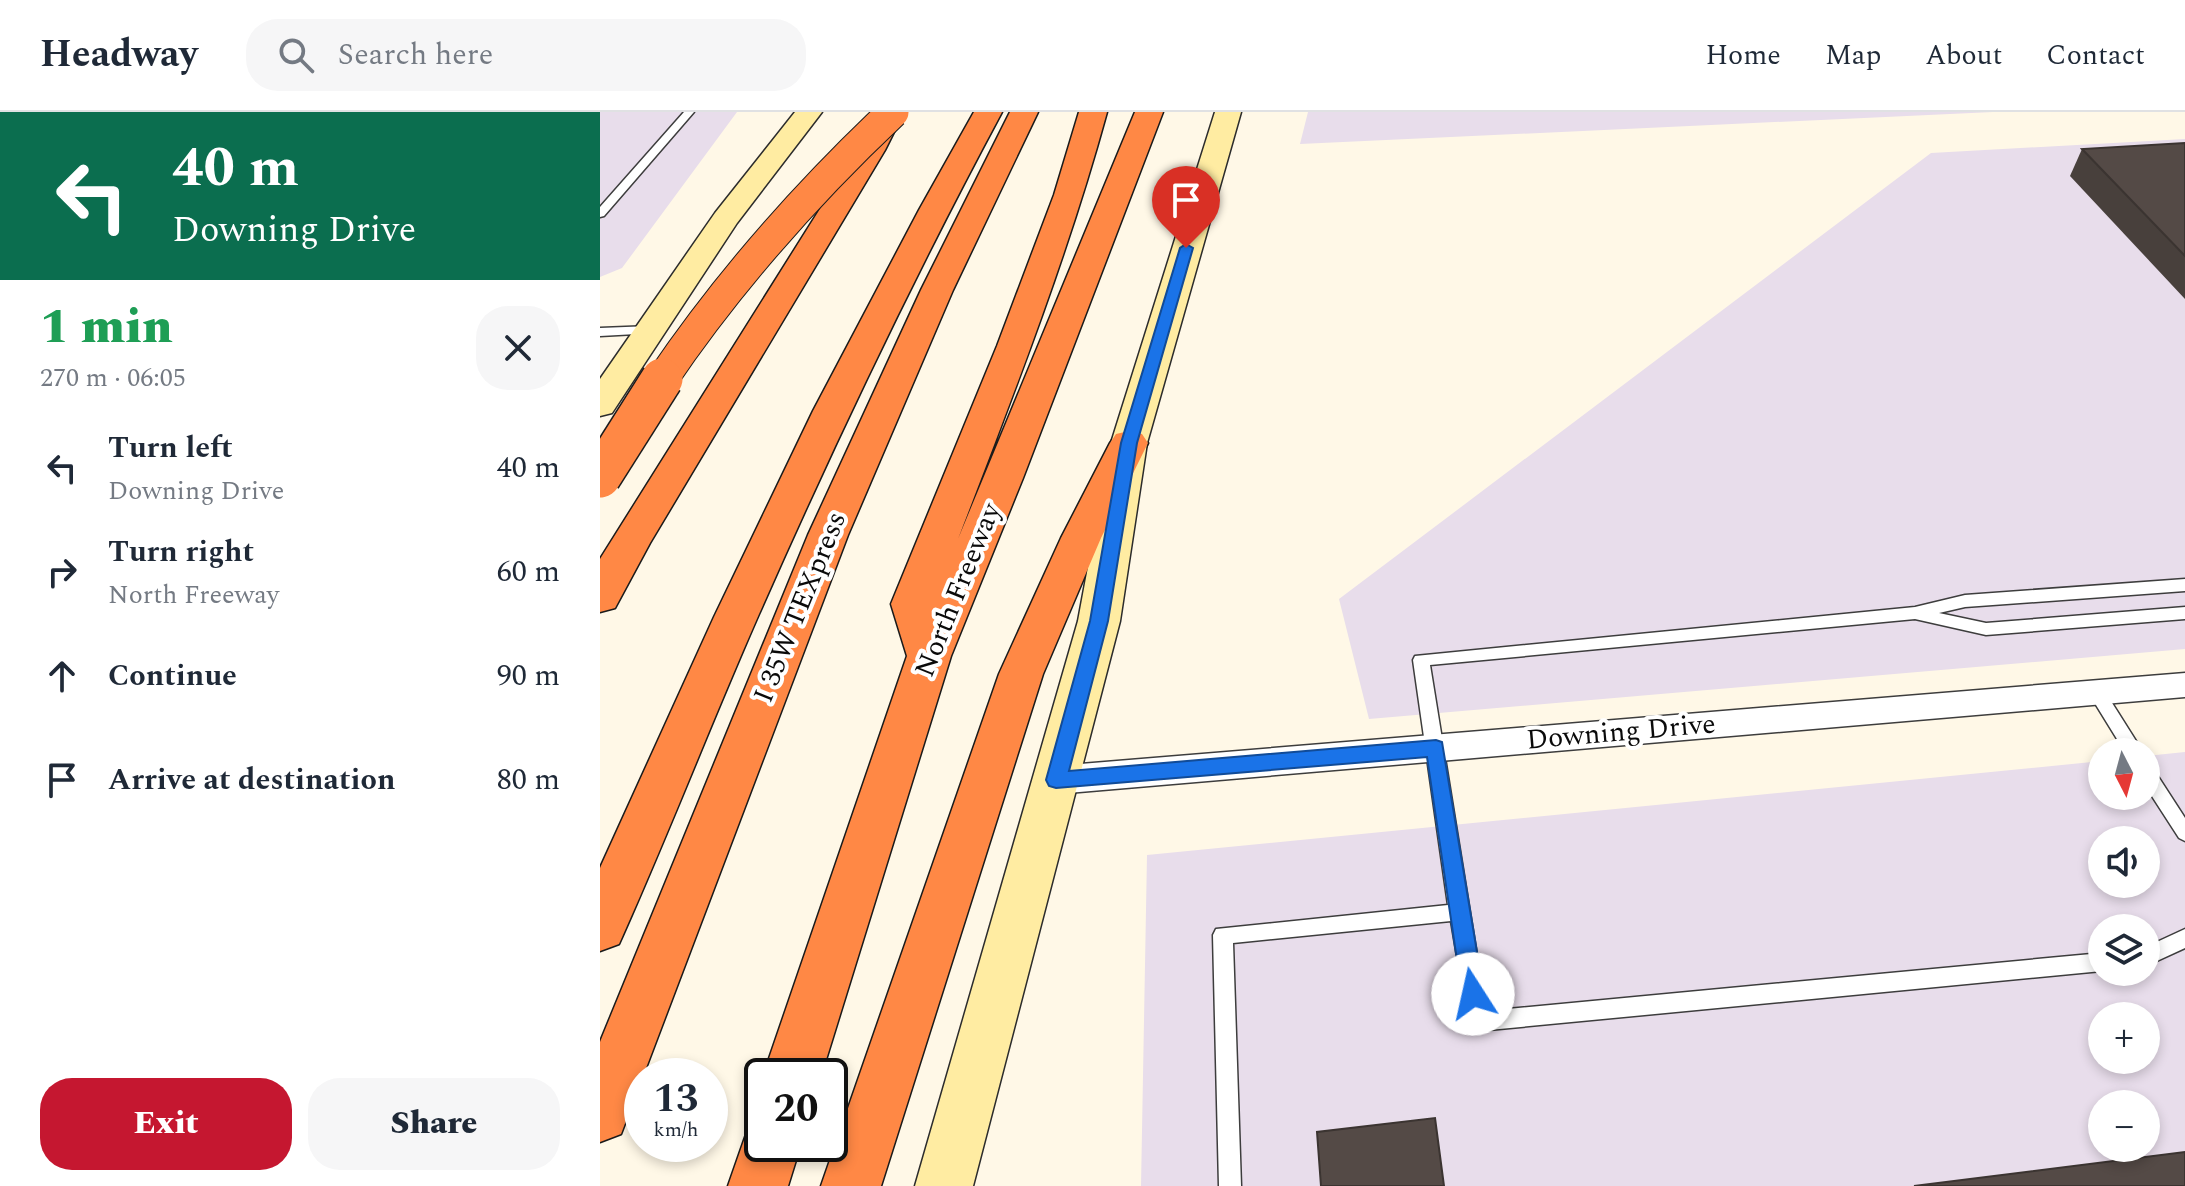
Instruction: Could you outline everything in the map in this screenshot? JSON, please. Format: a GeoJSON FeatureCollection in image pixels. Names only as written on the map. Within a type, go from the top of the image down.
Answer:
{"type":"FeatureCollection","features":[{"type":"Feature","properties":{"kind":"highway"},"geometry":{"type":"LineString","coordinates":[[600,477],[634,418],[685,342],[807,195],[892,112]]}},
{"type":"Feature","properties":{"kind":"highway"},"geometry":{"type":"LineString","coordinates":[[600,597],[638,529],[892,112]]}},
{"type":"Feature","properties":{"kind":"highway","name":"I 35W TEXpress"},"geometry":{"type":"LineString","coordinates":[[600,927],[695,707],[821,438],[948,182],[988,112]]}},
{"type":"Feature","properties":{"kind":"highway","name":"I 35W TEXpress"},"geometry":{"type":"LineString","coordinates":[[600,1113],[828,535],[937,290],[1024,112]]}},
{"type":"Feature","properties":{"kind":"highway"},"geometry":{"type":"LineString","coordinates":[[929,656],[912,604],[1029,305],[1069,195],[1093,112]]}},
{"type":"Feature","properties":{"kind":"highway","name":"North Freeway"},"geometry":{"type":"LineString","coordinates":[[798,1058],[929,656],[1004,478],[1149,112]]}},
{"type":"Feature","properties":{"kind":"highway"},"geometry":{"type":"LineString","coordinates":[[851,1186],[1021,674],[1081,538],[1129,443]]}},
{"type":"Feature","properties":{"kind":"highway"},"geometry":{"type":"LineString","coordinates":[[758,1186],[765,1162]]}},
{"type":"Feature","properties":{"kind":"main road"},"geometry":{"type":"LineString","coordinates":[[600,405],[725,219],[809,112]]}},
{"type":"Feature","properties":{"kind":"main road"},"geometry":{"type":"LineString","coordinates":[[944,1186],[1099,621],[1129,443],[1228,112]]}},
{"type":"Feature","properties":{"kind":"street","name":"Downing Drive"},"geometry":{"type":"LineString","coordinates":[[1056,780],[2185,685]]}},
{"type":"Feature","properties":{"kind":"lane"},"geometry":{"type":"LineString","coordinates":[[600,214],[689,112]]}},
{"type":"Feature","properties":{"kind":"lane"},"geometry":{"type":"LineString","coordinates":[[600,332],[651,330]]}},
{"type":"Feature","properties":{"kind":"lane"},"geometry":{"type":"LineString","coordinates":[[2088,963],[1478,1021],[1421,660],[1915,613],[1965,601],[2185,585]]}},
{"type":"Feature","properties":{"kind":"lane"},"geometry":{"type":"LineString","coordinates":[[1915,613],[1986,629],[2185,613]]}},
{"type":"Feature","properties":{"kind":"lane"},"geometry":{"type":"LineString","coordinates":[[2096,692],[2125,738]]}},
{"type":"Feature","properties":{"kind":"lane"},"geometry":{"type":"LineString","coordinates":[[2160,794],[2185,833]]}},
{"type":"Feature","properties":{"kind":"lane"},"geometry":{"type":"LineString","coordinates":[[1230,1186],[1223,935],[1459,912]]}},
{"type":"Feature","properties":{"kind":"lane"},"geometry":{"type":"LineString","coordinates":[[2160,950],[2185,938]]}},
{"type":"Feature","properties":{"kind":"shaded area"},"geometry":{"type":"Polygon","coordinates":[[[600,112],[737,112],[622,268],[600,277],[600,112]]]}},
{"type":"Feature","properties":{"kind":"shaded area"},"geometry":{"type":"Polygon","coordinates":[[[1308,112],[1993,112],[1300,144],[1308,112]]]}},
{"type":"Feature","properties":{"kind":"shaded area"},"geometry":{"type":"Polygon","coordinates":[[[2185,139],[2185,649],[1369,719],[1339,599],[1931,153],[2185,139]]]}},
{"type":"Feature","properties":{"kind":"shaded area"},"geometry":{"type":"Polygon","coordinates":[[[2185,752],[2185,1186],[1141,1186],[1147,855],[2088,762],[2088,810],[2160,810],[2160,755],[2185,752]]]}},
{"type":"Feature","properties":{"kind":"building"},"geometry":{"type":"Polygon","coordinates":[[[2185,143],[2185,256],[2082,149],[2185,143]]]}},
{"type":"Feature","properties":{"kind":"building"},"geometry":{"type":"Polygon","coordinates":[[[1435,1118],[1444,1186],[1321,1186],[1317,1132],[1435,1118]]]}},
{"type":"Feature","properties":{"kind":"building"},"geometry":{"type":"Polygon","coordinates":[[[2185,1152],[2185,1186],[1914,1186],[2105,1162],[2160,1162],[2160,1155],[2185,1152]]]}},
{"type":"Feature","properties":{"kind":"route"},"geometry":{"type":"LineString","coordinates":[[1186,248],[1129,443],[1099,621],[1056,780],[1436,748],[1473,994]]}}]}
